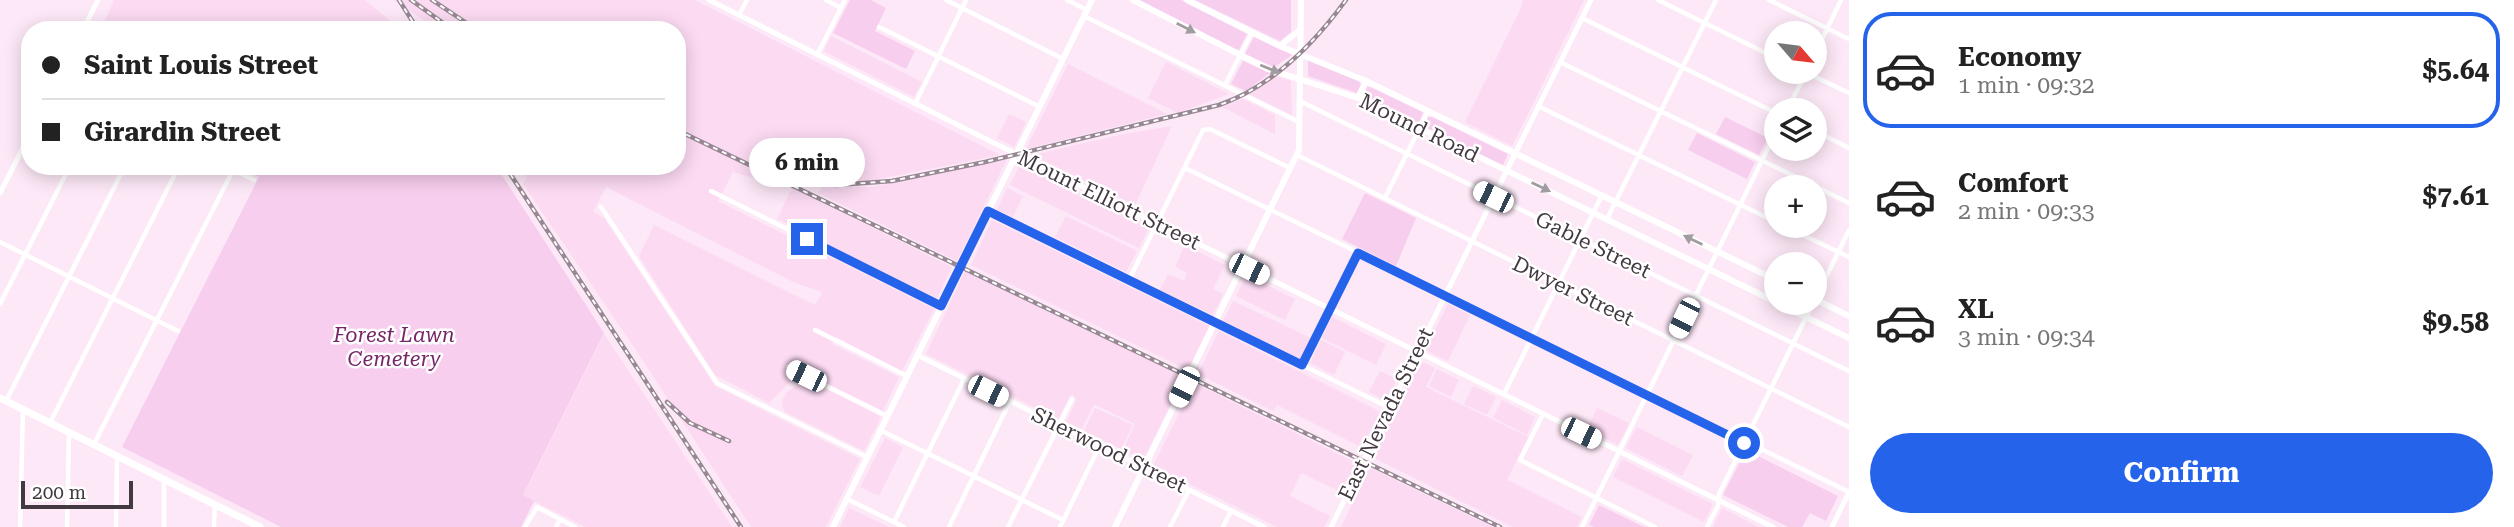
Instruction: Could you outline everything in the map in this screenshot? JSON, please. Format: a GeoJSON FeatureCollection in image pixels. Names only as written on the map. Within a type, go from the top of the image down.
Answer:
{"type":"FeatureCollection","features":[{"type":"Feature","properties":{"kind":"main road"},"geometry":{"type":"LineString","coordinates":[[833,527],[1092,0]]}},
{"type":"Feature","properties":{"kind":"main road","name":"Mound Road"},"geometry":{"type":"LineString","coordinates":[[1133,0],[1276,72],[1336,89],[1357,98],[1764,297]]}},
{"type":"Feature","properties":{"kind":"main road","name":"Mound Road"},"geometry":{"type":"LineString","coordinates":[[1187,0],[1280,46],[1366,81],[1764,274]]}},
{"type":"Feature","properties":{"kind":"main road"},"geometry":{"type":"LineString","coordinates":[[1115,527],[1297,155],[1301,0]]}},
{"type":"Feature","properties":{"kind":"main road"},"geometry":{"type":"LineString","coordinates":[[1280,46],[1301,29]]}},
{"type":"Feature","properties":{"kind":"main road"},"geometry":{"type":"LineString","coordinates":[[1357,98],[1366,81]]}},
{"type":"Feature","properties":{"kind":"main road"},"geometry":{"type":"LineString","coordinates":[[1827,306],[1849,316]]}},
{"type":"Feature","properties":{"kind":"main road","name":"Mound Road"},"geometry":{"type":"LineString","coordinates":[[1802,315],[1849,338]]}},
{"type":"Feature","properties":{"kind":"main road"},"geometry":{"type":"LineString","coordinates":[[3,399],[257,526]]}},
{"type":"Feature","properties":{"kind":"street"},"geometry":{"type":"LineString","coordinates":[[88,21],[98,0]]}},
{"type":"Feature","properties":{"kind":"street","name":"Mount Elliott Street"},"geometry":{"type":"LineString","coordinates":[[709,0],[1773,527]]}},
{"type":"Feature","properties":{"kind":"street"},"geometry":{"type":"LineString","coordinates":[[739,15],[747,0]]}},
{"type":"Feature","properties":{"kind":"street"},"geometry":{"type":"LineString","coordinates":[[826,0],[841,8]]}},
{"type":"Feature","properties":{"kind":"street"},"geometry":{"type":"LineString","coordinates":[[817,55],[845,0]]}},
{"type":"Feature","properties":{"kind":"street"},"geometry":{"type":"LineString","coordinates":[[946,0],[1063,59]]}},
{"type":"Feature","properties":{"kind":"street"},"geometry":{"type":"LineString","coordinates":[[915,104],[966,0]]}},
{"type":"Feature","properties":{"kind":"street"},"geometry":{"type":"LineString","coordinates":[[1067,0],[1086,13],[1299,122]]}},
{"type":"Feature","properties":{"kind":"street","name":"East Nevada Street"},"geometry":{"type":"LineString","coordinates":[[1331,527],[1591,0]]}},
{"type":"Feature","properties":{"kind":"street"},"geometry":{"type":"LineString","coordinates":[[1658,0],[1764,52]]}},
{"type":"Feature","properties":{"kind":"street"},"geometry":{"type":"LineString","coordinates":[[1607,219],[1716,0]]}},
{"type":"Feature","properties":{"kind":"street"},"geometry":{"type":"LineString","coordinates":[[1769,0],[1811,21]]}},
{"type":"Feature","properties":{"kind":"street"},"geometry":{"type":"LineString","coordinates":[[1842,0],[1827,29],[1849,39]]}},
{"type":"Feature","properties":{"kind":"street"},"geometry":{"type":"LineString","coordinates":[[1582,18],[1764,107]]}},
{"type":"Feature","properties":{"kind":"street"},"geometry":{"type":"LineString","coordinates":[[879,27],[1040,107]]}},
{"type":"Feature","properties":{"kind":"street"},"geometry":{"type":"LineString","coordinates":[[1225,85],[1252,32]]}},
{"type":"Feature","properties":{"kind":"street"},"geometry":{"type":"LineString","coordinates":[[1560,62],[1849,202]]}},
{"type":"Feature","properties":{"kind":"street"},"geometry":{"type":"LineString","coordinates":[[1827,82],[1849,93]]}},
{"type":"Feature","properties":{"kind":"street","name":"Gable Street"},"geometry":{"type":"LineString","coordinates":[[1300,101],[1849,371]]}},
{"type":"Feature","properties":{"kind":"street"},"geometry":{"type":"LineString","coordinates":[[1538,106],[1764,216]]}},
{"type":"Feature","properties":{"kind":"street"},"geometry":{"type":"LineString","coordinates":[[1385,198],[1428,111]]}},
{"type":"Feature","properties":{"kind":"street"},"geometry":{"type":"LineString","coordinates":[[1129,280],[1203,130],[1210,129],[1290,168]]}},
{"type":"Feature","properties":{"kind":"street"},"geometry":{"type":"LineString","coordinates":[[1827,137],[1849,148]]}},
{"type":"Feature","properties":{"kind":"street"},"geometry":{"type":"LineString","coordinates":[[0,193],[21,152]]}},
{"type":"Feature","properties":{"kind":"street","name":"Dwyer Street"},"geometry":{"type":"LineString","coordinates":[[1297,155],[1849,426]]}},
{"type":"Feature","properties":{"kind":"street"},"geometry":{"type":"LineString","coordinates":[[1582,527],[1764,156]]}},
{"type":"Feature","properties":{"kind":"street"},"geometry":{"type":"LineString","coordinates":[[1185,168],[1849,492],[1832,527]]}},
{"type":"Feature","properties":{"kind":"street"},"geometry":{"type":"LineString","coordinates":[[0,304],[65,175]]}},
{"type":"Feature","properties":{"kind":"street"},"geometry":{"type":"LineString","coordinates":[[3,399],[120,175]]}},
{"type":"Feature","properties":{"kind":"street"},"geometry":{"type":"LineString","coordinates":[[50,423],[175,175]]}},
{"type":"Feature","properties":{"kind":"street"},"geometry":{"type":"LineString","coordinates":[[94,444],[230,175]]}},
{"type":"Feature","properties":{"kind":"street"},"geometry":{"type":"LineString","coordinates":[[244,175],[254,180]]}},
{"type":"Feature","properties":{"kind":"street"},"geometry":{"type":"LineString","coordinates":[[711,191],[941,306]]}},
{"type":"Feature","properties":{"kind":"street"},"geometry":{"type":"LineString","coordinates":[[1504,394],[1602,195]]}},
{"type":"Feature","properties":{"kind":"street"},"geometry":{"type":"LineString","coordinates":[[601,207],[717,383],[867,457]]}},
{"type":"Feature","properties":{"kind":"street"},"geometry":{"type":"LineString","coordinates":[[988,211],[1390,408]]}},
{"type":"Feature","properties":{"kind":"street"},"geometry":{"type":"LineString","coordinates":[[1827,274],[1849,230]]}},
{"type":"Feature","properties":{"kind":"street"},"geometry":{"type":"LineString","coordinates":[[1809,238],[1849,257]]}},
{"type":"Feature","properties":{"kind":"street"},"geometry":{"type":"LineString","coordinates":[[0,242],[178,331]]}},
{"type":"Feature","properties":{"kind":"street"},"geometry":{"type":"LineString","coordinates":[[1302,365],[1358,253]]}},
{"type":"Feature","properties":{"kind":"street"},"geometry":{"type":"LineString","coordinates":[[1707,527],[1744,443],[1806,317]]}},
{"type":"Feature","properties":{"kind":"street"},"geometry":{"type":"LineString","coordinates":[[815,330],[907,376]]}},
{"type":"Feature","properties":{"kind":"street","name":"Sherwood Street"},"geometry":{"type":"LineString","coordinates":[[917,355],[1264,527]]}},
{"type":"Feature","properties":{"kind":"street"},"geometry":{"type":"LineString","coordinates":[[788,368],[887,416]]}},
{"type":"Feature","properties":{"kind":"street"},"geometry":{"type":"LineString","coordinates":[[894,522],[964,379]]}},
{"type":"Feature","properties":{"kind":"street"},"geometry":{"type":"LineString","coordinates":[[1008,527],[1072,399]]}},
{"type":"Feature","properties":{"kind":"street"},"geometry":{"type":"LineString","coordinates":[[949,527],[1010,401]]}},
{"type":"Feature","properties":{"kind":"street"},"geometry":{"type":"LineString","coordinates":[[20,527],[23,409]]}},
{"type":"Feature","properties":{"kind":"street"},"geometry":{"type":"LineString","coordinates":[[1543,414],[1520,460],[1655,527]]}},
{"type":"Feature","properties":{"kind":"street"},"geometry":{"type":"LineString","coordinates":[[880,430],[1063,520]]}},
{"type":"Feature","properties":{"kind":"street"},"geometry":{"type":"LineString","coordinates":[[67,527],[69,432]]}},
{"type":"Feature","properties":{"kind":"street"},"geometry":{"type":"LineString","coordinates":[[1060,527],[1100,445]]}},
{"type":"Feature","properties":{"kind":"street"},"geometry":{"type":"LineString","coordinates":[[116,527],[117,456]]}},
{"type":"Feature","properties":{"kind":"street"},"geometry":{"type":"LineString","coordinates":[[164,479],[164,527]]}},
{"type":"Feature","properties":{"kind":"street"},"geometry":{"type":"LineString","coordinates":[[1170,527],[1189,490]]}},
{"type":"Feature","properties":{"kind":"street"},"geometry":{"type":"LineString","coordinates":[[847,499],[904,527]]}},
{"type":"Feature","properties":{"kind":"street"},"geometry":{"type":"LineString","coordinates":[[214,527],[215,504]]}},
{"type":"Feature","properties":{"kind":"street"},"geometry":{"type":"LineString","coordinates":[[525,527],[534,510],[538,508],[575,527]]}},
{"type":"Feature","properties":{"kind":"street"},"geometry":{"type":"LineString","coordinates":[[1223,527],[1231,511]]}},
{"type":"Feature","properties":{"kind":"street"},"geometry":{"type":"LineString","coordinates":[[556,527],[560,519]]}},
{"type":"Feature","properties":{"kind":"shaded area"},"geometry":{"type":"Polygon","coordinates":[[[114,0],[365,0],[390,21],[105,21],[114,0]]]}},
{"type":"Feature","properties":{"kind":"shaded area"},"geometry":{"type":"Polygon","coordinates":[[[393,0],[695,0],[1000,155],[864,182],[798,176],[775,168],[769,182],[733,172],[718,201],[934,309],[902,371],[836,337],[832,344],[899,377],[883,411],[787,364],[786,369],[797,375],[769,403],[715,375],[639,256],[654,225],[815,305],[822,292],[793,282],[606,187],[593,212],[604,218],[715,386],[860,459],[826,527],[751,527],[640,356],[523,184],[526,175],[686,175],[686,21],[425,21],[393,0]]]}},
{"type":"Feature","properties":{"kind":"shaded area"},"geometry":{"type":"Polygon","coordinates":[[[1523,0],[1584,0],[1512,146],[1465,122],[1523,0]]]}},
{"type":"Feature","properties":{"kind":"shaded area"},"geometry":{"type":"Polygon","coordinates":[[[831,36],[922,82],[914,97],[824,51],[831,36]]]}},
{"type":"Feature","properties":{"kind":"shaded area"},"geometry":{"type":"Polygon","coordinates":[[[1166,62],[1229,94],[1178,113],[1148,98],[1166,62]]]}},
{"type":"Feature","properties":{"kind":"shaded area"},"geometry":{"type":"Polygon","coordinates":[[[1068,64],[1167,114],[1026,149],[1068,64]]]}},
{"type":"Feature","properties":{"kind":"shaded area"},"geometry":{"type":"Polygon","coordinates":[[[1276,76],[1291,81],[1292,115],[1249,94],[1276,76]]]}},
{"type":"Feature","properties":{"kind":"shaded area"},"geometry":{"type":"Polygon","coordinates":[[[1243,99],[1275,115],[1275,134],[1222,107],[1243,99]]]}},
{"type":"Feature","properties":{"kind":"shaded area"},"geometry":{"type":"Polygon","coordinates":[[[1009,114],[1026,122],[1014,147],[997,138],[1009,114]]]}},
{"type":"Feature","properties":{"kind":"shaded area"},"geometry":{"type":"Polygon","coordinates":[[[1172,126],[1135,205],[1032,155],[1124,134],[1172,126]]]}},
{"type":"Feature","properties":{"kind":"shaded area"},"geometry":{"type":"Polygon","coordinates":[[[1007,159],[957,261],[818,193],[822,187],[872,187],[1007,159]]]}},
{"type":"Feature","properties":{"kind":"shaded area"},"geometry":{"type":"Polygon","coordinates":[[[1020,164],[1149,227],[1139,248],[1010,185],[1020,164]]]}},
{"type":"Feature","properties":{"kind":"shaded area"},"geometry":{"type":"Polygon","coordinates":[[[792,188],[952,267],[937,298],[777,219],[792,188]]]}},
{"type":"Feature","properties":{"kind":"shaded area"},"geometry":{"type":"Polygon","coordinates":[[[1007,188],[1023,196],[1013,217],[997,210],[1007,188]]]}},
{"type":"Feature","properties":{"kind":"shaded area"},"geometry":{"type":"Polygon","coordinates":[[[1066,216],[1137,251],[1126,272],[1055,237],[1066,216]]]}},
{"type":"Feature","properties":{"kind":"shaded area"},"geometry":{"type":"Polygon","coordinates":[[[992,220],[1209,326],[1188,370],[971,265],[992,220]]]}},
{"type":"Feature","properties":{"kind":"shaded area"},"geometry":{"type":"Polygon","coordinates":[[[1185,245],[1225,265],[1213,289],[1223,294],[1213,315],[1160,290],[1168,274],[1184,281],[1187,273],[1175,267],[1185,245]]]}},
{"type":"Feature","properties":{"kind":"shaded area"},"geometry":{"type":"Polygon","coordinates":[[[965,271],[1184,377],[1143,460],[1123,450],[1135,424],[1094,404],[1082,429],[1066,422],[1077,399],[1073,397],[1074,394],[1070,396],[1058,419],[926,354],[965,271]]]}},
{"type":"Feature","properties":{"kind":"shaded area"},"geometry":{"type":"Polygon","coordinates":[[[1246,275],[1295,299],[1285,320],[1236,296],[1246,275]]]}},
{"type":"Feature","properties":{"kind":"shaded area"},"geometry":{"type":"Polygon","coordinates":[[[1233,301],[1311,338],[1301,359],[1223,321],[1233,301]]]}},
{"type":"Feature","properties":{"kind":"shaded area"},"geometry":{"type":"Polygon","coordinates":[[[1448,304],[1470,315],[1448,361],[1425,350],[1448,304]]]}},
{"type":"Feature","properties":{"kind":"shaded area"},"geometry":{"type":"Polygon","coordinates":[[[1332,317],[1386,344],[1376,365],[1322,338],[1332,317]]]}},
{"type":"Feature","properties":{"kind":"shaded area"},"geometry":{"type":"Polygon","coordinates":[[[1219,331],[1381,412],[1363,448],[1277,405],[1273,411],[1198,374],[1219,331]]]}},
{"type":"Feature","properties":{"kind":"shaded area"},"geometry":{"type":"Polygon","coordinates":[[[604,334],[732,527],[586,527],[523,496],[604,334]]]}},
{"type":"Feature","properties":{"kind":"shaded area"},"geometry":{"type":"Polygon","coordinates":[[[1321,340],[1345,352],[1334,375],[1310,363],[1321,340]]]}},
{"type":"Feature","properties":{"kind":"shaded area"},"geometry":{"type":"Polygon","coordinates":[[[1420,361],[1435,368],[1426,387],[1528,437],[1507,480],[1582,517],[1577,527],[1513,527],[1372,457],[1420,361]]]}},
{"type":"Feature","properties":{"kind":"shaded area"},"geometry":{"type":"Polygon","coordinates":[[[1437,369],[1459,380],[1451,397],[1429,386],[1437,369]]]}},
{"type":"Feature","properties":{"kind":"shaded area"},"geometry":{"type":"Polygon","coordinates":[[[1380,371],[1397,379],[1387,401],[1369,392],[1380,371]]]}},
{"type":"Feature","properties":{"kind":"shaded area"},"geometry":{"type":"Polygon","coordinates":[[[811,381],[881,417],[864,451],[785,412],[782,406],[787,392],[811,381]]]}},
{"type":"Feature","properties":{"kind":"shaded area"},"geometry":{"type":"Polygon","coordinates":[[[1194,383],[1356,463],[1341,492],[1301,473],[1290,496],[1330,516],[1324,527],[1277,527],[1153,466],[1194,383]]]}},
{"type":"Feature","properties":{"kind":"shaded area"},"geometry":{"type":"Polygon","coordinates":[[[1473,386],[1496,397],[1487,415],[1464,404],[1473,386]]]}},
{"type":"Feature","properties":{"kind":"shaded area"},"geometry":{"type":"Polygon","coordinates":[[[1502,400],[1535,417],[1527,435],[1493,418],[1502,400]]]}},
{"type":"Feature","properties":{"kind":"shaded area"},"geometry":{"type":"Polygon","coordinates":[[[1095,408],[1133,425],[1121,449],[1084,431],[1095,408]]]}},
{"type":"Feature","properties":{"kind":"shaded area"},"geometry":{"type":"Polygon","coordinates":[[[1597,408],[1629,423],[1618,445],[1587,429],[1597,408]]]}},
{"type":"Feature","properties":{"kind":"shaded area"},"geometry":{"type":"Polygon","coordinates":[[[1637,427],[1693,455],[1682,476],[1626,448],[1637,427]]]}},
{"type":"Feature","properties":{"kind":"shaded area"},"geometry":{"type":"Polygon","coordinates":[[[885,438],[903,447],[879,496],[860,487],[885,438]]]}},
{"type":"Feature","properties":{"kind":"shaded area"},"geometry":{"type":"Polygon","coordinates":[[[1622,459],[1713,504],[1704,522],[1613,477],[1622,459]]]}},
{"type":"Feature","properties":{"kind":"shaded area"},"geometry":{"type":"Polygon","coordinates":[[[1370,468],[1493,527],[1341,527],[1370,468]]]}},
{"type":"Feature","properties":{"kind":"shaded area"},"geometry":{"type":"Polygon","coordinates":[[[849,508],[889,527],[840,527],[849,508]]]}},
{"type":"Feature","properties":{"kind":"shaded area"},"geometry":{"type":"Polygon","coordinates":[[[1722,508],[1749,522],[1759,527],[1713,527],[1722,508]]]}},
{"type":"Feature","properties":{"kind":"green space"},"geometry":{"type":"Polygon","coordinates":[[[850,0],[871,0],[886,8],[875,31],[915,51],[906,69],[833,33],[850,0]]]}},
{"type":"Feature","properties":{"kind":"green space"},"geometry":{"type":"Polygon","coordinates":[[[1138,0],[1181,0],[1247,34],[1239,50],[1223,45],[1138,0]]]}},
{"type":"Feature","properties":{"kind":"green space"},"geometry":{"type":"Polygon","coordinates":[[[1195,0],[1291,0],[1291,32],[1280,41],[1195,0]]]}},
{"type":"Feature","properties":{"kind":"green space"},"geometry":{"type":"Polygon","coordinates":[[[1254,37],[1292,55],[1274,67],[1245,54],[1254,37]]]}},
{"type":"Feature","properties":{"kind":"green space"},"geometry":{"type":"Polygon","coordinates":[[[1308,60],[1359,81],[1361,85],[1357,93],[1308,76],[1308,60]]]}},
{"type":"Feature","properties":{"kind":"green space"},"geometry":{"type":"Polygon","coordinates":[[[1243,61],[1270,73],[1246,91],[1231,84],[1243,61]]]}},
{"type":"Feature","properties":{"kind":"green space"},"geometry":{"type":"Polygon","coordinates":[[[1367,87],[1423,112],[1419,123],[1363,97],[1367,87]]]}},
{"type":"Feature","properties":{"kind":"green space"},"geometry":{"type":"Polygon","coordinates":[[[1428,117],[1508,154],[1503,165],[1425,128],[1428,117]]]}},
{"type":"Feature","properties":{"kind":"green space"},"geometry":{"type":"Polygon","coordinates":[[[1725,117],[1764,136],[1764,146],[1759,155],[1716,134],[1725,117]]]}},
{"type":"Feature","properties":{"kind":"green space"},"geometry":{"type":"Polygon","coordinates":[[[1697,133],[1755,162],[1747,179],[1688,150],[1697,133]]]}},
{"type":"Feature","properties":{"kind":"green space","name":"Forest Lawn Cemetery"},"geometry":{"type":"Polygon","coordinates":[[[255,175],[502,175],[604,333],[523,495],[534,501],[521,527],[281,527],[122,447],[259,177],[255,175]]]}},
{"type":"Feature","properties":{"kind":"green space"},"geometry":{"type":"Polygon","coordinates":[[[1365,193],[1416,218],[1396,266],[1342,239],[1365,193]]]}},
{"type":"Feature","properties":{"kind":"green space"},"geometry":{"type":"Polygon","coordinates":[[[1746,450],[1838,496],[1826,521],[1810,513],[1802,527],[1788,527],[1723,495],[1746,450]]]}},
{"type":"Feature","properties":{"kind":"green space"},"geometry":{"type":"Polygon","coordinates":[[[1599,505],[1644,527],[1589,525],[1599,505]]]}},
{"type":"Feature","properties":{"kind":"railway"},"geometry":{"type":"LineString","coordinates":[[399,0],[412,21]]}},
{"type":"Feature","properties":{"kind":"railway"},"geometry":{"type":"LineString","coordinates":[[411,0],[440,21]]}},
{"type":"Feature","properties":{"kind":"railway"},"geometry":{"type":"LineString","coordinates":[[432,0],[464,21]]}},
{"type":"Feature","properties":{"kind":"railway"},"geometry":{"type":"LineString","coordinates":[[791,178],[836,185],[892,181],[985,162],[1219,105],[1256,87],[1290,62],[1320,32],[1346,0]]}},
{"type":"Feature","properties":{"kind":"railway"},"geometry":{"type":"LineString","coordinates":[[686,134],[1500,527]]}},
{"type":"Feature","properties":{"kind":"railway"},"geometry":{"type":"LineString","coordinates":[[511,175],[741,527]]}},
{"type":"Feature","properties":{"kind":"railway"},"geometry":{"type":"LineString","coordinates":[[667,402],[690,423],[729,441]]}},
{"type":"Feature","properties":{"kind":"route"},"geometry":{"type":"LineString","coordinates":[[807,239],[941,306],[988,211],[1302,365],[1358,253],[1744,443]]}}]}
